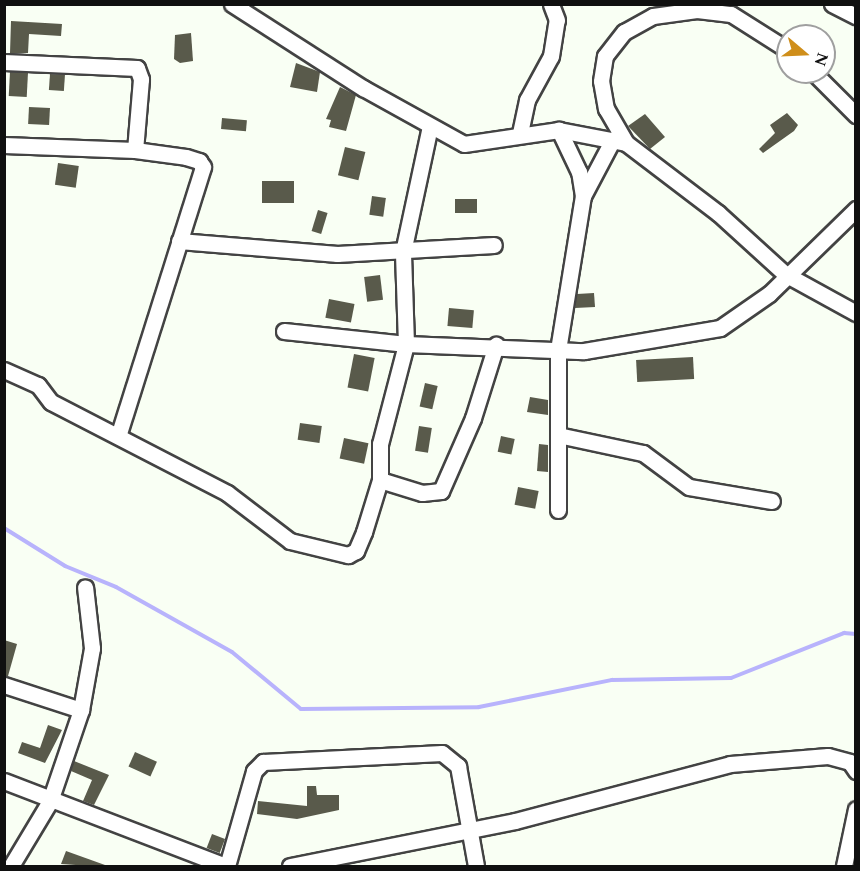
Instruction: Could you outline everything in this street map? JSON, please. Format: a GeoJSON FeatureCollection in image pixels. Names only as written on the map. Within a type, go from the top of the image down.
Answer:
{"type":"FeatureCollection","features":[{"type":"Feature","properties":{"kind":"street"},"geometry":{"type":"LineString","coordinates":[[232,4],[430,126],[464,144],[498,141],[520,133],[559,130],[619,141],[718,213],[785,274],[855,313]]}},
{"type":"Feature","properties":{"kind":"street"},"geometry":{"type":"LineString","coordinates":[[520,133],[527,100],[551,56],[556,20],[551,4]]}},
{"type":"Feature","properties":{"kind":"street"},"geometry":{"type":"LineString","coordinates":[[832,4],[855,16]]}},
{"type":"Feature","properties":{"kind":"street"},"geometry":{"type":"LineString","coordinates":[[619,141],[606,109],[601,81],[605,56],[624,32],[653,16],[697,10],[731,14],[776,42]]}},
{"type":"Feature","properties":{"kind":"street"},"geometry":{"type":"LineString","coordinates":[[4,62],[137,68],[141,79],[135,150]]}},
{"type":"Feature","properties":{"kind":"street"},"geometry":{"type":"LineString","coordinates":[[825,84],[855,115]]}},
{"type":"Feature","properties":{"kind":"street"},"geometry":{"type":"LineString","coordinates":[[4,370],[38,385],[51,402],[227,493],[290,541],[348,555],[356,551],[380,480],[380,444],[406,344],[403,252],[430,126]]}},
{"type":"Feature","properties":{"kind":"street"},"geometry":{"type":"LineString","coordinates":[[558,510],[558,350],[583,196],[579,172],[559,130]]}},
{"type":"Feature","properties":{"kind":"street"},"geometry":{"type":"LineString","coordinates":[[583,196],[619,141]]}},
{"type":"Feature","properties":{"kind":"street"},"geometry":{"type":"LineString","coordinates":[[4,145],[135,150],[186,157],[199,161],[202,167],[118,436]]}},
{"type":"Feature","properties":{"kind":"street"},"geometry":{"type":"LineString","coordinates":[[285,331],[406,344],[496,345],[592,350],[720,328],[752,307],[855,209]]}},
{"type":"Feature","properties":{"kind":"street"},"geometry":{"type":"LineString","coordinates":[[179,241],[337,254],[494,245]]}},
{"type":"Feature","properties":{"kind":"street"},"geometry":{"type":"LineString","coordinates":[[380,480],[423,493],[441,491],[473,418],[496,345]]}},
{"type":"Feature","properties":{"kind":"street"},"geometry":{"type":"LineString","coordinates":[[558,435],[643,453],[689,487],[772,501]]}},
{"type":"Feature","properties":{"kind":"street"},"geometry":{"type":"LineString","coordinates":[[7,866],[50,801],[81,710],[92,648],[86,587]]}},
{"type":"Feature","properties":{"kind":"street"},"geometry":{"type":"LineString","coordinates":[[4,685],[81,710]]}},
{"type":"Feature","properties":{"kind":"street"},"geometry":{"type":"LineString","coordinates":[[4,781],[50,801],[227,867],[254,771],[263,762],[442,753],[458,766],[467,831],[476,867]]}},
{"type":"Feature","properties":{"kind":"street"},"geometry":{"type":"LineString","coordinates":[[290,867],[467,831],[730,764],[828,756],[850,762],[855,771]]}},
{"type":"Feature","properties":{"kind":"street"},"geometry":{"type":"LineString","coordinates":[[844,867],[855,809]]}},
{"type":"Feature","properties":{"kind":"building"},"geometry":{"type":"Polygon","coordinates":[[[11,21],[62,24],[61,36],[29,34],[28,53],[10,53],[11,21]]]}},
{"type":"Feature","properties":{"kind":"building"},"geometry":{"type":"Polygon","coordinates":[[[191,33],[193,61],[180,63],[174,59],[175,35],[191,33]]]}},
{"type":"Feature","properties":{"kind":"building"},"geometry":{"type":"Polygon","coordinates":[[[296,63],[320,72],[317,92],[290,87],[296,63]]]}},
{"type":"Feature","properties":{"kind":"building"},"geometry":{"type":"Polygon","coordinates":[[[10,72],[28,73],[27,97],[9,96],[10,72]]]}},
{"type":"Feature","properties":{"kind":"building"},"geometry":{"type":"Polygon","coordinates":[[[50,74],[65,75],[64,91],[49,90],[50,74]]]}},
{"type":"Feature","properties":{"kind":"building"},"geometry":{"type":"Polygon","coordinates":[[[340,87],[356,95],[346,131],[329,127],[331,120],[326,119],[340,87]]]}},
{"type":"Feature","properties":{"kind":"building"},"geometry":{"type":"Polygon","coordinates":[[[29,107],[50,108],[49,125],[28,124],[29,107]]]}},
{"type":"Feature","properties":{"kind":"building"},"geometry":{"type":"Polygon","coordinates":[[[787,113],[798,125],[794,131],[763,153],[759,149],[775,133],[770,125],[787,113]]]}},
{"type":"Feature","properties":{"kind":"building"},"geometry":{"type":"Polygon","coordinates":[[[645,114],[665,137],[650,149],[628,126],[645,114]]]}},
{"type":"Feature","properties":{"kind":"building"},"geometry":{"type":"Polygon","coordinates":[[[222,118],[247,120],[246,131],[221,129],[222,118]]]}},
{"type":"Feature","properties":{"kind":"building"},"geometry":{"type":"Polygon","coordinates":[[[345,147],[365,152],[358,180],[338,175],[345,147]]]}},
{"type":"Feature","properties":{"kind":"building"},"geometry":{"type":"Polygon","coordinates":[[[58,163],[79,166],[76,188],[55,185],[58,163]]]}},
{"type":"Feature","properties":{"kind":"building"},"geometry":{"type":"Polygon","coordinates":[[[262,181],[294,181],[294,203],[262,203],[262,181]]]}},
{"type":"Feature","properties":{"kind":"building"},"geometry":{"type":"Polygon","coordinates":[[[372,196],[386,198],[383,217],[369,215],[372,196]]]}},
{"type":"Feature","properties":{"kind":"building"},"geometry":{"type":"Polygon","coordinates":[[[455,199],[477,199],[477,213],[455,213],[455,199]]]}},
{"type":"Feature","properties":{"kind":"building"},"geometry":{"type":"Polygon","coordinates":[[[318,210],[328,213],[321,234],[312,231],[318,210]]]}},
{"type":"Feature","properties":{"kind":"building"},"geometry":{"type":"Polygon","coordinates":[[[380,275],[383,300],[367,302],[364,277],[380,275]]]}},
{"type":"Feature","properties":{"kind":"building"},"geometry":{"type":"Polygon","coordinates":[[[594,293],[595,307],[575,308],[577,294],[594,293]]]}},
{"type":"Feature","properties":{"kind":"building"},"geometry":{"type":"Polygon","coordinates":[[[329,299],[355,304],[351,323],[325,318],[329,299]]]}},
{"type":"Feature","properties":{"kind":"building"},"geometry":{"type":"Polygon","coordinates":[[[449,308],[474,310],[472,328],[447,326],[449,308]]]}},
{"type":"Feature","properties":{"kind":"building"},"geometry":{"type":"Polygon","coordinates":[[[354,354],[375,358],[368,391],[348,387],[354,354]]]}},
{"type":"Feature","properties":{"kind":"building"},"geometry":{"type":"Polygon","coordinates":[[[693,357],[694,379],[637,382],[636,360],[693,357]]]}},
{"type":"Feature","properties":{"kind":"building"},"geometry":{"type":"Polygon","coordinates":[[[425,383],[438,386],[432,409],[420,406],[425,383]]]}},
{"type":"Feature","properties":{"kind":"building"},"geometry":{"type":"Polygon","coordinates":[[[530,397],[548,400],[548,415],[527,412],[530,397]]]}},
{"type":"Feature","properties":{"kind":"building"},"geometry":{"type":"Polygon","coordinates":[[[300,423],[322,426],[319,443],[298,440],[300,423]]]}},
{"type":"Feature","properties":{"kind":"building"},"geometry":{"type":"Polygon","coordinates":[[[419,426],[432,428],[428,453],[415,451],[419,426]]]}},
{"type":"Feature","properties":{"kind":"building"},"geometry":{"type":"Polygon","coordinates":[[[501,436],[515,439],[511,455],[498,452],[501,436]]]}},
{"type":"Feature","properties":{"kind":"building"},"geometry":{"type":"Polygon","coordinates":[[[344,438],[368,443],[364,464],[340,459],[344,438]]]}},
{"type":"Feature","properties":{"kind":"building"},"geometry":{"type":"Polygon","coordinates":[[[539,444],[548,445],[548,472],[537,471],[539,444]]]}},
{"type":"Feature","properties":{"kind":"building"},"geometry":{"type":"Polygon","coordinates":[[[518,487],[539,491],[535,509],[515,505],[518,487]]]}},
{"type":"Feature","properties":{"kind":"building"},"geometry":{"type":"Polygon","coordinates":[[[4,640],[17,644],[8,676],[4,676],[4,640]]]}},
{"type":"Feature","properties":{"kind":"building"},"geometry":{"type":"Polygon","coordinates":[[[48,725],[62,730],[45,763],[18,753],[22,742],[40,748],[48,725]]]}},
{"type":"Feature","properties":{"kind":"building"},"geometry":{"type":"Polygon","coordinates":[[[135,752],[157,762],[150,776],[128,767],[135,752]]]}},
{"type":"Feature","properties":{"kind":"building"},"geometry":{"type":"Polygon","coordinates":[[[74,761],[109,775],[94,805],[83,801],[92,780],[71,771],[74,761]]]}},
{"type":"Feature","properties":{"kind":"building"},"geometry":{"type":"Polygon","coordinates":[[[307,786],[316,786],[317,795],[339,795],[339,810],[297,819],[257,814],[258,801],[307,806],[307,786]]]}},
{"type":"Feature","properties":{"kind":"building"},"geometry":{"type":"Polygon","coordinates":[[[212,834],[225,839],[220,853],[207,848],[212,834]]]}},
{"type":"Feature","properties":{"kind":"building"},"geometry":{"type":"Polygon","coordinates":[[[66,851],[105,865],[105,867],[61,864],[66,851]]]}},
{"type":"Feature","properties":{"kind":"waterway"},"geometry":{"type":"LineString","coordinates":[[4,528],[65,566],[116,587],[232,652],[301,709],[479,707],[612,680],[731,678],[844,633],[856,634]]}}]}
